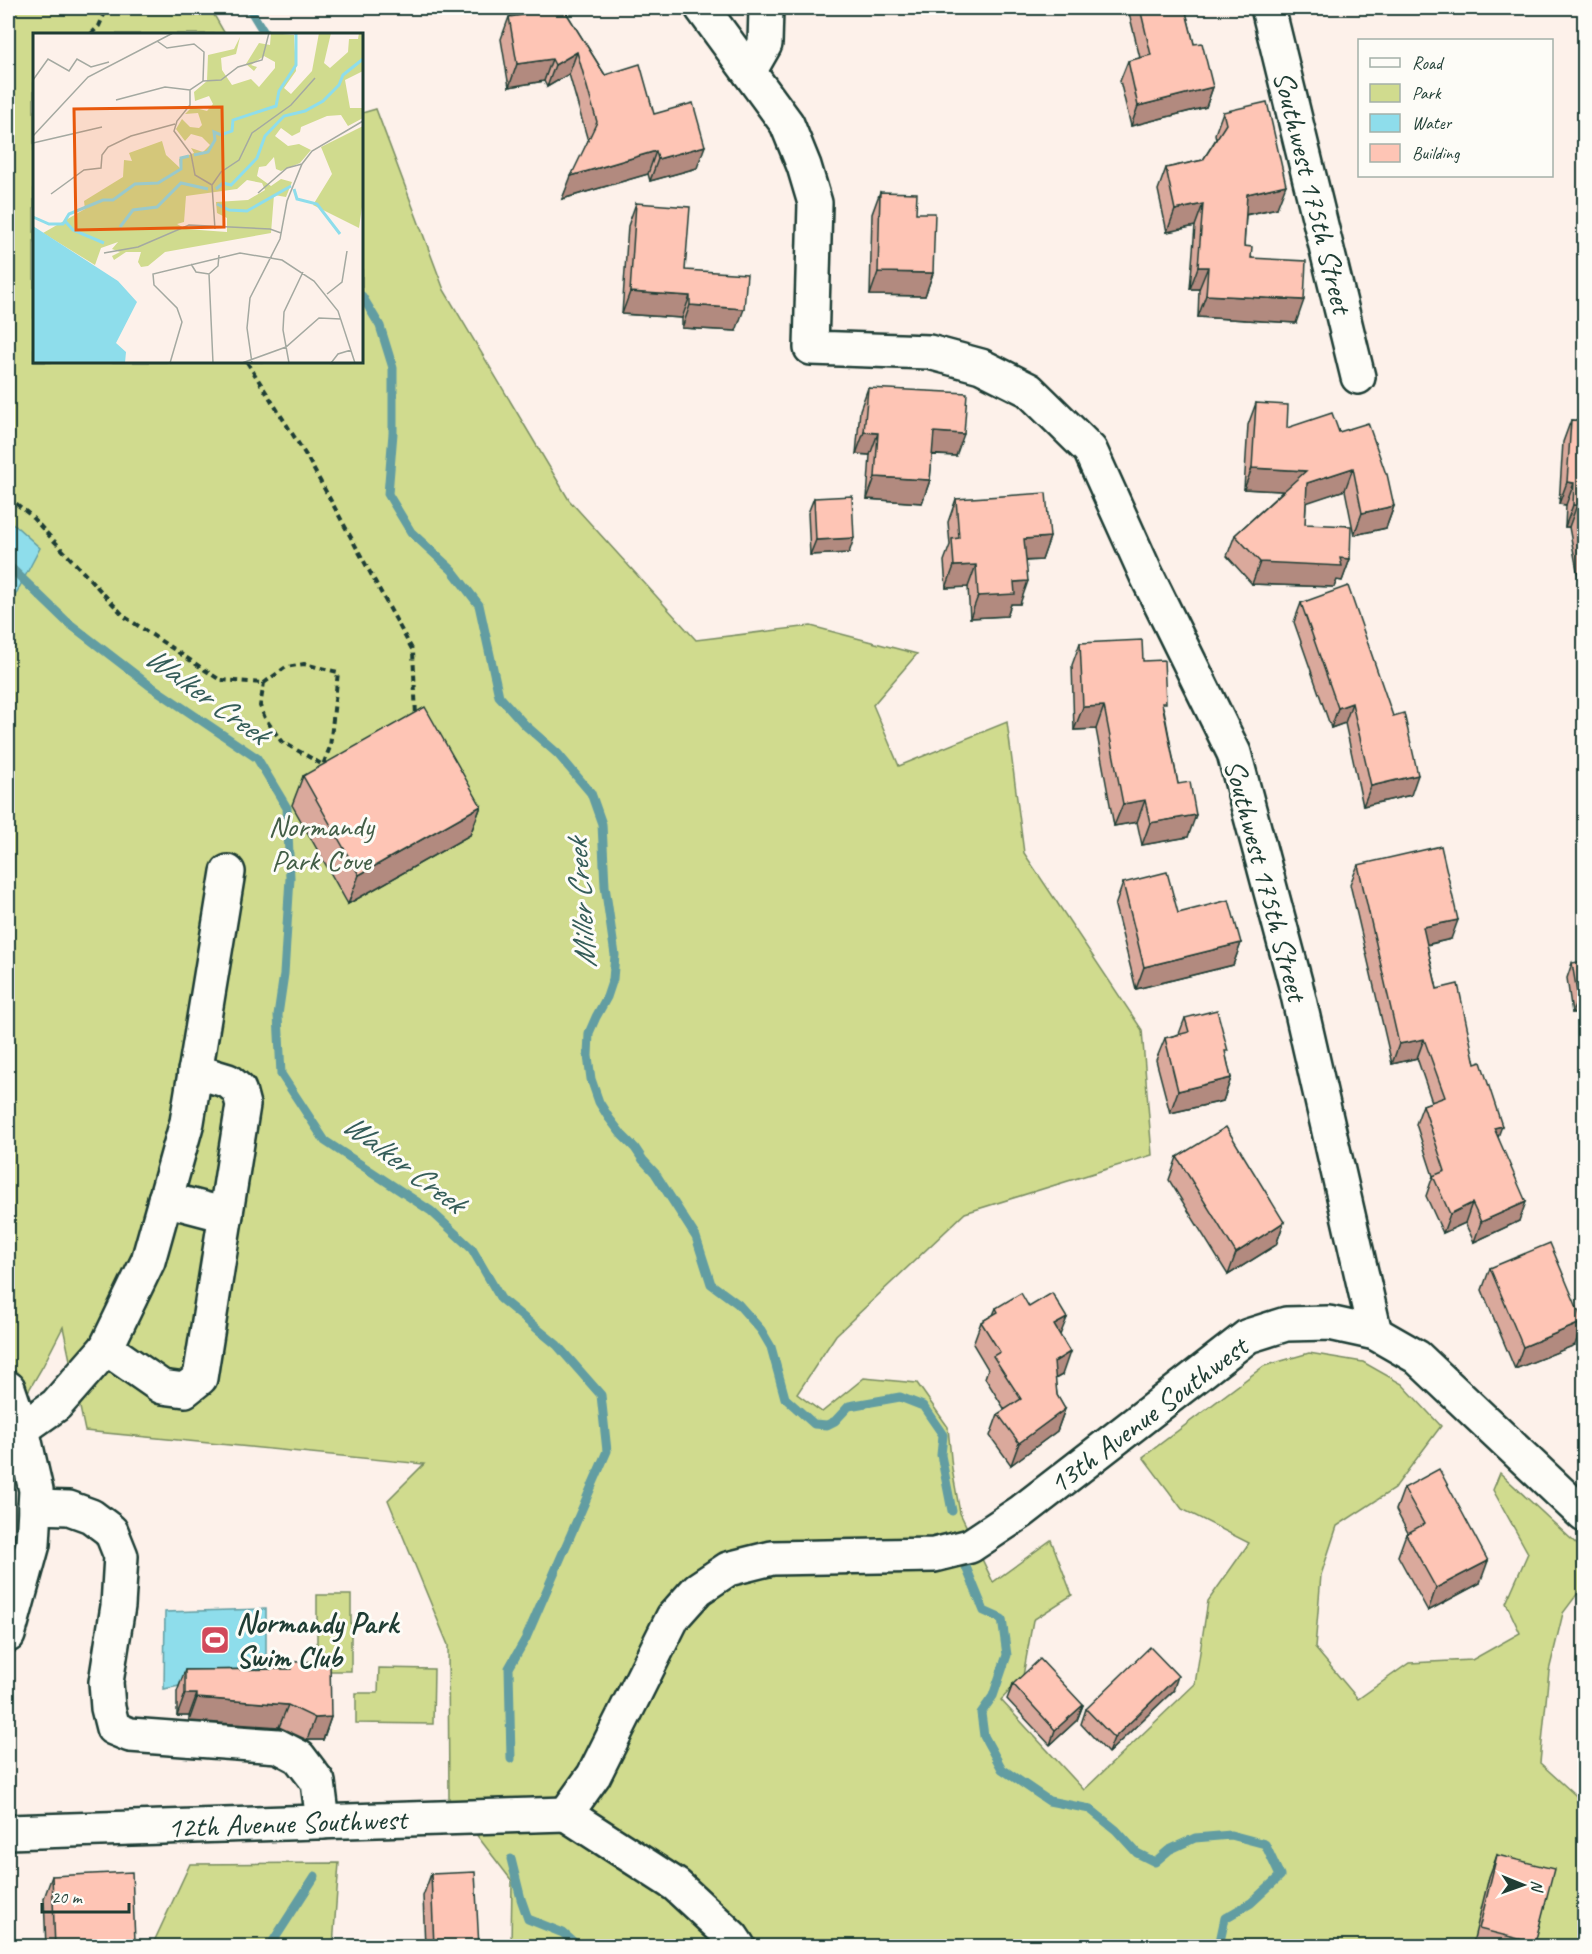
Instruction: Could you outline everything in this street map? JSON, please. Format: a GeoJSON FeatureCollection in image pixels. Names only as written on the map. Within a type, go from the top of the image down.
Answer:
{"type":"FeatureCollection","features":[{"type":"Feature","properties":{"kind":"street"},"geometry":{"type":"LineString","coordinates":[[702,8],[749,72],[765,45],[766,8]]}},
{"type":"Feature","properties":{"kind":"street","name":"Southwest 175th Street"},"geometry":{"type":"LineString","coordinates":[[1268,8],[1358,377]]}},
{"type":"Feature","properties":{"kind":"street","name":"Southwest 175th Street"},"geometry":{"type":"LineString","coordinates":[[749,72],[787,124],[804,166],[815,204],[811,348],[929,352],[981,366],[1029,390],[1090,450],[1146,574],[1234,753],[1295,982],[1375,1333]]}},
{"type":"Feature","properties":{"kind":"street"},"geometry":{"type":"LineString","coordinates":[[22,1429],[56,1405],[106,1348],[148,1261],[187,1122],[228,872]]}},
{"type":"Feature","properties":{"kind":"street"},"geometry":{"type":"LineString","coordinates":[[106,1348],[162,1387],[185,1389],[200,1378],[243,1105],[238,1090],[228,1081],[195,1071]]}},
{"type":"Feature","properties":{"kind":"street"},"geometry":{"type":"LineString","coordinates":[[165,1199],[226,1215]]}},
{"type":"Feature","properties":{"kind":"street","name":"13th Avenue Southwest"},"geometry":{"type":"LineString","coordinates":[[566,1814],[594,1775],[673,1617],[698,1589],[728,1569],[772,1558],[934,1555],[970,1546],[1021,1512],[1248,1336],[1286,1324],[1329,1323],[1375,1333],[1417,1357],[1584,1515]]}},
{"type":"Feature","properties":{"kind":"street"},"geometry":{"type":"LineString","coordinates":[[8,1388],[22,1429],[36,1490],[33,1544],[8,1635]]}},
{"type":"Feature","properties":{"kind":"street"},"geometry":{"type":"LineString","coordinates":[[35,1507],[69,1508],[90,1516],[111,1531],[121,1556],[118,1606],[106,1682],[108,1708],[113,1728],[130,1735],[278,1746],[299,1757],[318,1782],[323,1822]]}},
{"type":"Feature","properties":{"kind":"street"},"geometry":{"type":"LineString","coordinates":[[566,1814],[676,1885],[732,1937],[738,1947]]}},
{"type":"Feature","properties":{"kind":"street","name":"12th Avenue Southwest"},"geometry":{"type":"LineString","coordinates":[[8,1832],[566,1814]]}},
{"type":"Feature","properties":{"kind":"path"},"geometry":{"type":"LineString","coordinates":[[92,33],[99,26],[107,8]]}},
{"type":"Feature","properties":{"kind":"path"},"geometry":{"type":"LineString","coordinates":[[248,363],[307,457],[413,651],[416,719]]}},
{"type":"Feature","properties":{"kind":"path"},"geometry":{"type":"LineString","coordinates":[[8,497],[28,514],[125,616],[220,680],[264,683],[286,667],[304,664],[338,672],[330,747],[323,765]]}},
{"type":"Feature","properties":{"kind":"path"},"geometry":{"type":"LineString","coordinates":[[264,683],[260,706],[265,718],[281,741],[332,772]]}},
{"type":"Feature","properties":{"kind":"green space","name":"Normandy Park Cove"},"geometry":{"type":"Polygon","coordinates":[[[8,8],[210,8],[224,33],[33,33],[33,363],[363,363],[363,113],[376,109],[444,290],[569,500],[696,640],[811,626],[917,654],[873,705],[899,766],[1007,722],[1024,853],[1142,1030],[1152,1155],[965,1213],[836,1335],[797,1394],[822,1412],[864,1378],[917,1383],[948,1427],[952,1469],[960,1513],[993,1582],[1051,1540],[1072,1595],[1033,1620],[1023,1676],[1001,1700],[1084,1790],[1195,1684],[1208,1601],[1249,1543],[1182,1509],[1143,1457],[1264,1366],[1309,1353],[1363,1362],[1402,1384],[1441,1426],[1394,1489],[1337,1526],[1321,1575],[1315,1648],[1358,1699],[1409,1663],[1472,1660],[1520,1633],[1506,1603],[1528,1553],[1493,1490],[1500,1473],[1584,1551],[1584,1585],[1563,1613],[1549,1671],[1540,1763],[1584,1803],[1584,1946],[511,1946],[512,1881],[449,1799],[448,1645],[388,1500],[424,1464],[85,1431],[63,1327],[8,1426],[8,8]]]}},
{"type":"Feature","properties":{"kind":"green space"},"geometry":{"type":"Polygon","coordinates":[[[317,1595],[351,1595],[351,1671],[317,1671],[317,1595]]]}},
{"type":"Feature","properties":{"kind":"green space"},"geometry":{"type":"Polygon","coordinates":[[[379,1668],[434,1669],[433,1724],[356,1723],[356,1693],[378,1693],[379,1668]]]}},
{"type":"Feature","properties":{"kind":"green space"},"geometry":{"type":"Polygon","coordinates":[[[339,1863],[333,1946],[152,1946],[190,1864],[339,1863]]]}},
{"type":"Feature","properties":{"kind":"water"},"geometry":{"type":"Polygon","coordinates":[[[8,519],[40,548],[8,609],[8,519]]]}},
{"type":"Feature","properties":{"kind":"water","name":"Normandy Park Swim Club"},"geometry":{"type":"Polygon","coordinates":[[[266,1609],[266,1669],[164,1689],[165,1612],[266,1609]]]}},
{"type":"Feature","properties":{"kind":"building"},"geometry":{"type":"Polygon","coordinates":[[[521,8],[566,8],[567,14],[605,75],[640,64],[654,114],[693,103],[705,146],[658,159],[656,151],[571,176],[597,122],[577,52],[555,65],[552,59],[517,64],[509,17],[522,15],[521,8]]]}},
{"type":"Feature","properties":{"kind":"building"},"geometry":{"type":"Polygon","coordinates":[[[1140,8],[1185,8],[1194,44],[1202,43],[1213,87],[1138,106],[1128,61],[1151,55],[1140,8]]]}},
{"type":"Feature","properties":{"kind":"building"},"geometry":{"type":"Polygon","coordinates":[[[1267,102],[1286,185],[1247,194],[1244,246],[1252,247],[1251,258],[1306,261],[1304,300],[1206,295],[1208,267],[1198,267],[1203,204],[1175,210],[1166,168],[1203,160],[1226,124],[1223,112],[1267,102]]]}},
{"type":"Feature","properties":{"kind":"building"},"geometry":{"type":"Polygon","coordinates":[[[880,192],[917,193],[916,213],[935,213],[933,273],[878,272],[880,192]]]}},
{"type":"Feature","properties":{"kind":"building"},"geometry":{"type":"Polygon","coordinates":[[[636,203],[690,207],[685,270],[747,274],[744,309],[690,305],[690,296],[630,292],[636,203]]]}},
{"type":"Feature","properties":{"kind":"building"},"geometry":{"type":"Polygon","coordinates":[[[868,388],[967,393],[964,434],[934,432],[930,480],[875,477],[878,433],[864,432],[868,388]]]}},
{"type":"Feature","properties":{"kind":"building"},"geometry":{"type":"Polygon","coordinates":[[[1256,403],[1288,405],[1287,428],[1332,413],[1339,432],[1368,423],[1387,474],[1394,506],[1362,513],[1353,468],[1307,483],[1305,524],[1351,526],[1350,559],[1340,558],[1342,566],[1260,562],[1235,535],[1306,471],[1252,468],[1256,403]]]}},
{"type":"Feature","properties":{"kind":"building"},"geometry":{"type":"Polygon","coordinates":[[[1571,420],[1584,421],[1584,544],[1577,505],[1573,505],[1574,483],[1567,482],[1571,420]]]}},
{"type":"Feature","properties":{"kind":"building"},"geometry":{"type":"Polygon","coordinates":[[[1046,493],[1050,537],[1024,539],[1028,581],[1014,582],[1015,594],[978,596],[976,565],[954,566],[952,539],[959,538],[956,499],[1046,493]]]}},
{"type":"Feature","properties":{"kind":"building"},"geometry":{"type":"Polygon","coordinates":[[[852,496],[854,538],[816,540],[814,498],[852,496]]]}},
{"type":"Feature","properties":{"kind":"building"},"geometry":{"type":"Polygon","coordinates":[[[1348,586],[1393,716],[1404,713],[1418,775],[1371,786],[1352,703],[1338,708],[1301,603],[1348,586]]]}},
{"type":"Feature","properties":{"kind":"building"},"geometry":{"type":"Polygon","coordinates":[[[1142,640],[1143,661],[1164,660],[1166,703],[1162,703],[1178,784],[1190,782],[1196,815],[1150,823],[1145,800],[1123,804],[1104,706],[1083,707],[1080,643],[1142,640]]]}},
{"type":"Feature","properties":{"kind":"building"},"geometry":{"type":"Polygon","coordinates":[[[425,707],[481,806],[359,875],[303,776],[425,707]]]}},
{"type":"Feature","properties":{"kind":"building"},"geometry":{"type":"Polygon","coordinates":[[[1441,846],[1458,920],[1423,927],[1437,989],[1458,984],[1475,1064],[1481,1062],[1502,1126],[1494,1128],[1526,1202],[1481,1222],[1472,1203],[1450,1214],[1433,1176],[1445,1171],[1423,1105],[1445,1097],[1424,1039],[1399,1044],[1358,865],[1441,846]]]}},
{"type":"Feature","properties":{"kind":"building"},"geometry":{"type":"Polygon","coordinates":[[[1167,872],[1178,913],[1229,900],[1241,943],[1144,967],[1123,883],[1167,872]]]}},
{"type":"Feature","properties":{"kind":"building"},"geometry":{"type":"Polygon","coordinates":[[[1584,961],[1584,997],[1578,998],[1572,963],[1584,961]]]}},
{"type":"Feature","properties":{"kind":"building"},"geometry":{"type":"Polygon","coordinates":[[[1217,1010],[1228,1051],[1225,1051],[1231,1078],[1178,1091],[1165,1038],[1189,1032],[1185,1018],[1217,1010]]]}},
{"type":"Feature","properties":{"kind":"building"},"geometry":{"type":"Polygon","coordinates":[[[1226,1127],[1284,1222],[1236,1253],[1177,1157],[1226,1127]]]}},
{"type":"Feature","properties":{"kind":"building"},"geometry":{"type":"Polygon","coordinates":[[[1550,1243],[1583,1322],[1523,1347],[1490,1268],[1550,1243]]]}},
{"type":"Feature","properties":{"kind":"building"},"geometry":{"type":"Polygon","coordinates":[[[1021,1293],[1029,1307],[1052,1293],[1067,1318],[1054,1325],[1070,1352],[1054,1362],[1057,1395],[1065,1409],[1019,1443],[998,1414],[1021,1399],[993,1356],[1000,1352],[981,1322],[998,1312],[996,1308],[1021,1293]]]}},
{"type":"Feature","properties":{"kind":"building"},"geometry":{"type":"Polygon","coordinates":[[[1439,1469],[1488,1561],[1436,1588],[1406,1534],[1424,1524],[1404,1488],[1439,1469]]]}},
{"type":"Feature","properties":{"kind":"building"},"geometry":{"type":"Polygon","coordinates":[[[1150,1647],[1178,1676],[1114,1738],[1086,1709],[1150,1647]]]}},
{"type":"Feature","properties":{"kind":"building"},"geometry":{"type":"Polygon","coordinates":[[[1040,1659],[1083,1705],[1055,1730],[1013,1684],[1040,1659]]]}},
{"type":"Feature","properties":{"kind":"building"},"geometry":{"type":"Polygon","coordinates":[[[330,1661],[331,1717],[315,1718],[288,1705],[197,1698],[197,1694],[185,1694],[185,1670],[292,1669],[292,1662],[330,1661]]]}},
{"type":"Feature","properties":{"kind":"building"},"geometry":{"type":"Polygon","coordinates":[[[1497,1855],[1554,1869],[1535,1943],[1479,1929],[1497,1855]]]}},
{"type":"Feature","properties":{"kind":"building"},"geometry":{"type":"Polygon","coordinates":[[[132,1872],[135,1941],[115,1942],[115,1947],[55,1947],[52,1876],[132,1872]]]}},
{"type":"Feature","properties":{"kind":"building"},"geometry":{"type":"Polygon","coordinates":[[[475,1872],[479,1947],[434,1947],[431,1874],[475,1872]]]}},
{"type":"Feature","properties":{"kind":"waterway","name":"Miller Creek"},"geometry":{"type":"LineString","coordinates":[[245,8],[251,11],[264,33]]}},
{"type":"Feature","properties":{"kind":"waterway","name":"Miller Creek"},"geometry":{"type":"LineString","coordinates":[[363,298],[380,326],[393,368],[393,433],[388,494],[411,532],[452,570],[479,605],[499,696],[525,725],[558,754],[591,793],[602,824],[605,886],[615,955],[613,979],[607,997],[589,1033],[588,1056],[591,1079],[599,1102],[622,1135],[655,1173],[696,1237],[711,1284],[738,1304],[761,1330],[771,1347],[785,1398],[814,1424],[827,1425],[835,1421],[849,1406],[900,1397],[923,1406],[943,1435],[941,1455],[952,1511]]}},
{"type":"Feature","properties":{"kind":"waterway","name":"Walker Creek"},"geometry":{"type":"LineString","coordinates":[[8,565],[66,621],[149,685],[257,758],[287,808],[290,878],[284,974],[278,1015],[281,1074],[325,1141],[431,1211],[472,1249],[501,1299],[557,1345],[601,1395],[607,1451],[526,1638],[509,1668],[511,1759]]}},
{"type":"Feature","properties":{"kind":"waterway","name":"Miller Creek"},"geometry":{"type":"LineString","coordinates":[[966,1567],[984,1611],[1002,1619],[1007,1655],[993,1696],[981,1713],[984,1736],[1002,1769],[1049,1801],[1090,1809],[1116,1830],[1137,1853],[1155,1862],[1169,1850],[1195,1838],[1231,1835],[1265,1844],[1280,1876],[1251,1903],[1225,1918],[1219,1946]]}},
{"type":"Feature","properties":{"kind":"waterway","name":"Walker Creek"},"geometry":{"type":"LineString","coordinates":[[511,1859],[528,1919],[563,1933],[578,1946]]}},
{"type":"Feature","properties":{"kind":"waterway"},"geometry":{"type":"LineString","coordinates":[[270,1946],[315,1876]]}},
{"type":"Feature","properties":{"kind":"place","name":"Normandy Park Swim Club"},"geometry":{"type":"Point","coordinates":[215,1640]}}]}
